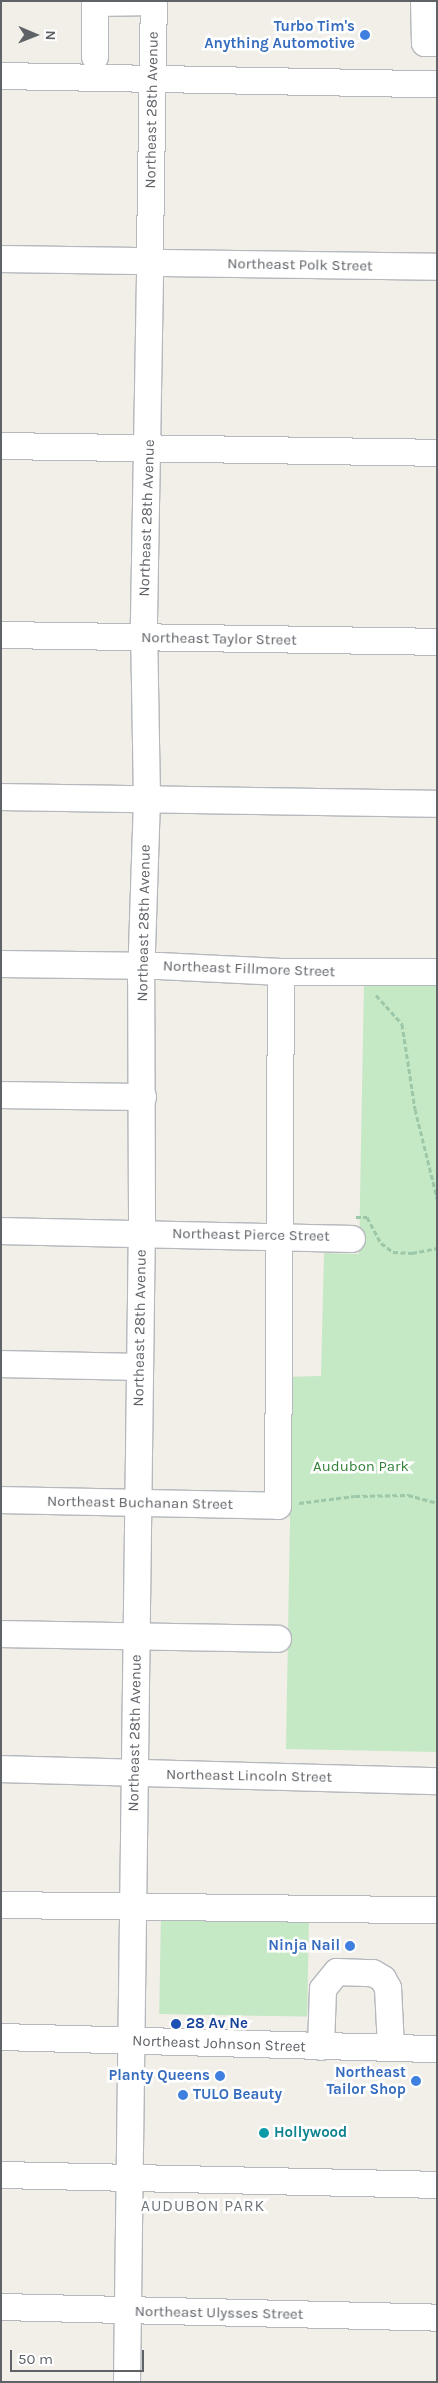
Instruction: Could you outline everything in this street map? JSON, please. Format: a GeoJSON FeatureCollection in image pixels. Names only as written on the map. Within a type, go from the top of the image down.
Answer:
{"type":"FeatureCollection","features":[{"type":"Feature","properties":{"kind":"street"},"geometry":{"type":"LineString","coordinates":[[424,1],[425,42],[437,43]]}},
{"type":"Feature","properties":{"kind":"street"},"geometry":{"type":"LineString","coordinates":[[95,57],[95,2],[154,2]]}},
{"type":"Feature","properties":{"kind":"street","name":"Northeast 28th Avenue"},"geometry":{"type":"LineString","coordinates":[[127,2382],[142,1232],[143,1097],[141,965],[147,799],[144,638],[149,448],[154,2]]}},
{"type":"Feature","properties":{"kind":"street"},"geometry":{"type":"LineString","coordinates":[[1,76],[437,84]]}},
{"type":"Feature","properties":{"kind":"street","name":"Northeast Polk Street"},"geometry":{"type":"LineString","coordinates":[[1,259],[437,268]]}},
{"type":"Feature","properties":{"kind":"street"},"geometry":{"type":"LineString","coordinates":[[1,446],[437,453]]}},
{"type":"Feature","properties":{"kind":"street","name":"Northeast Taylor Street"},"geometry":{"type":"LineString","coordinates":[[1,635],[437,642]]}},
{"type":"Feature","properties":{"kind":"street"},"geometry":{"type":"LineString","coordinates":[[1,797],[437,804]]}},
{"type":"Feature","properties":{"kind":"street","name":"Northeast Fillmore Street"},"geometry":{"type":"LineString","coordinates":[[1,964],[141,965],[281,972],[437,972]]}},
{"type":"Feature","properties":{"kind":"street"},"geometry":{"type":"LineString","coordinates":[[278,1506],[281,972]]}},
{"type":"Feature","properties":{"kind":"street"},"geometry":{"type":"LineString","coordinates":[[1,1096],[143,1097]]}},
{"type":"Feature","properties":{"kind":"street","name":"Northeast Pierce Street"},"geometry":{"type":"LineString","coordinates":[[1,1231],[142,1232],[349,1238]]}},
{"type":"Feature","properties":{"kind":"street"},"geometry":{"type":"LineString","coordinates":[[1,1364],[140,1367]]}},
{"type":"Feature","properties":{"kind":"street","name":"Northeast Buchanan Street"},"geometry":{"type":"LineString","coordinates":[[1,1500],[278,1506]]}},
{"type":"Feature","properties":{"kind":"street"},"geometry":{"type":"LineString","coordinates":[[1,1634],[278,1639]]}},
{"type":"Feature","properties":{"kind":"street","name":"Northeast Lincoln Street"},"geometry":{"type":"LineString","coordinates":[[1,1769],[437,1781]]}},
{"type":"Feature","properties":{"kind":"street"},"geometry":{"type":"LineString","coordinates":[[1,1905],[437,1910]]}},
{"type":"Feature","properties":{"kind":"street"},"geometry":{"type":"LineString","coordinates":[[321,2047],[322,1989],[337,1972],[373,1973],[383,1979],[388,1988],[391,2048]]}},
{"type":"Feature","properties":{"kind":"street","name":"Northeast Johnson Street"},"geometry":{"type":"LineString","coordinates":[[1,2037],[437,2049]]}},
{"type":"Feature","properties":{"kind":"street"},"geometry":{"type":"LineString","coordinates":[[1,2175],[437,2185]]}},
{"type":"Feature","properties":{"kind":"street","name":"Northeast Ulysses Street"},"geometry":{"type":"LineString","coordinates":[[1,2308],[437,2318]]}},
{"type":"Feature","properties":{"kind":"path"},"geometry":{"type":"LineString","coordinates":[[374,992],[389,1005],[402,1024],[417,1117],[437,1198]]}},
{"type":"Feature","properties":{"kind":"path"},"geometry":{"type":"LineString","coordinates":[[349,1238],[347,1217],[367,1217],[381,1243],[393,1252],[412,1253],[437,1248]]}},
{"type":"Feature","properties":{"kind":"path"},"geometry":{"type":"LineString","coordinates":[[278,1506],[355,1496],[408,1495],[437,1503]]}},
{"type":"Feature","properties":{"kind":"green space","name":"Audubon Park"},"geometry":{"type":"Polygon","coordinates":[[[364,982],[437,984],[437,1752],[286,1749],[290,1520],[285,1488],[285,1377],[321,1376],[324,1253],[359,1254],[364,982]]]}},
{"type":"Feature","properties":{"kind":"green space"},"geometry":{"type":"Polygon","coordinates":[[[161,1912],[309,1915],[307,2017],[159,2014],[161,1912]]]}},
{"type":"Feature","properties":{"kind":"place","name":"Turbo Tim's Anything Automotive"},"geometry":{"type":"Point","coordinates":[365,35]}},
{"type":"Feature","properties":{"kind":"place","name":"Ninja Nail"},"geometry":{"type":"Point","coordinates":[350,1946]}},
{"type":"Feature","properties":{"kind":"place","name":"28 Av Ne"},"geometry":{"type":"Point","coordinates":[176,2024]}},
{"type":"Feature","properties":{"kind":"place","name":"Planty Queens"},"geometry":{"type":"Point","coordinates":[220,2076]}},
{"type":"Feature","properties":{"kind":"place","name":"Northeast Tailor Shop"},"geometry":{"type":"Point","coordinates":[416,2081]}},
{"type":"Feature","properties":{"kind":"place","name":"TULO Beauty"},"geometry":{"type":"Point","coordinates":[183,2095]}},
{"type":"Feature","properties":{"kind":"place","name":"Hollywood"},"geometry":{"type":"Point","coordinates":[264,2133]}},
{"type":"Feature","properties":{"kind":"district","name":"AUDUBON PARK"},"geometry":{"type":"Point","coordinates":[203,2206]}}]}
